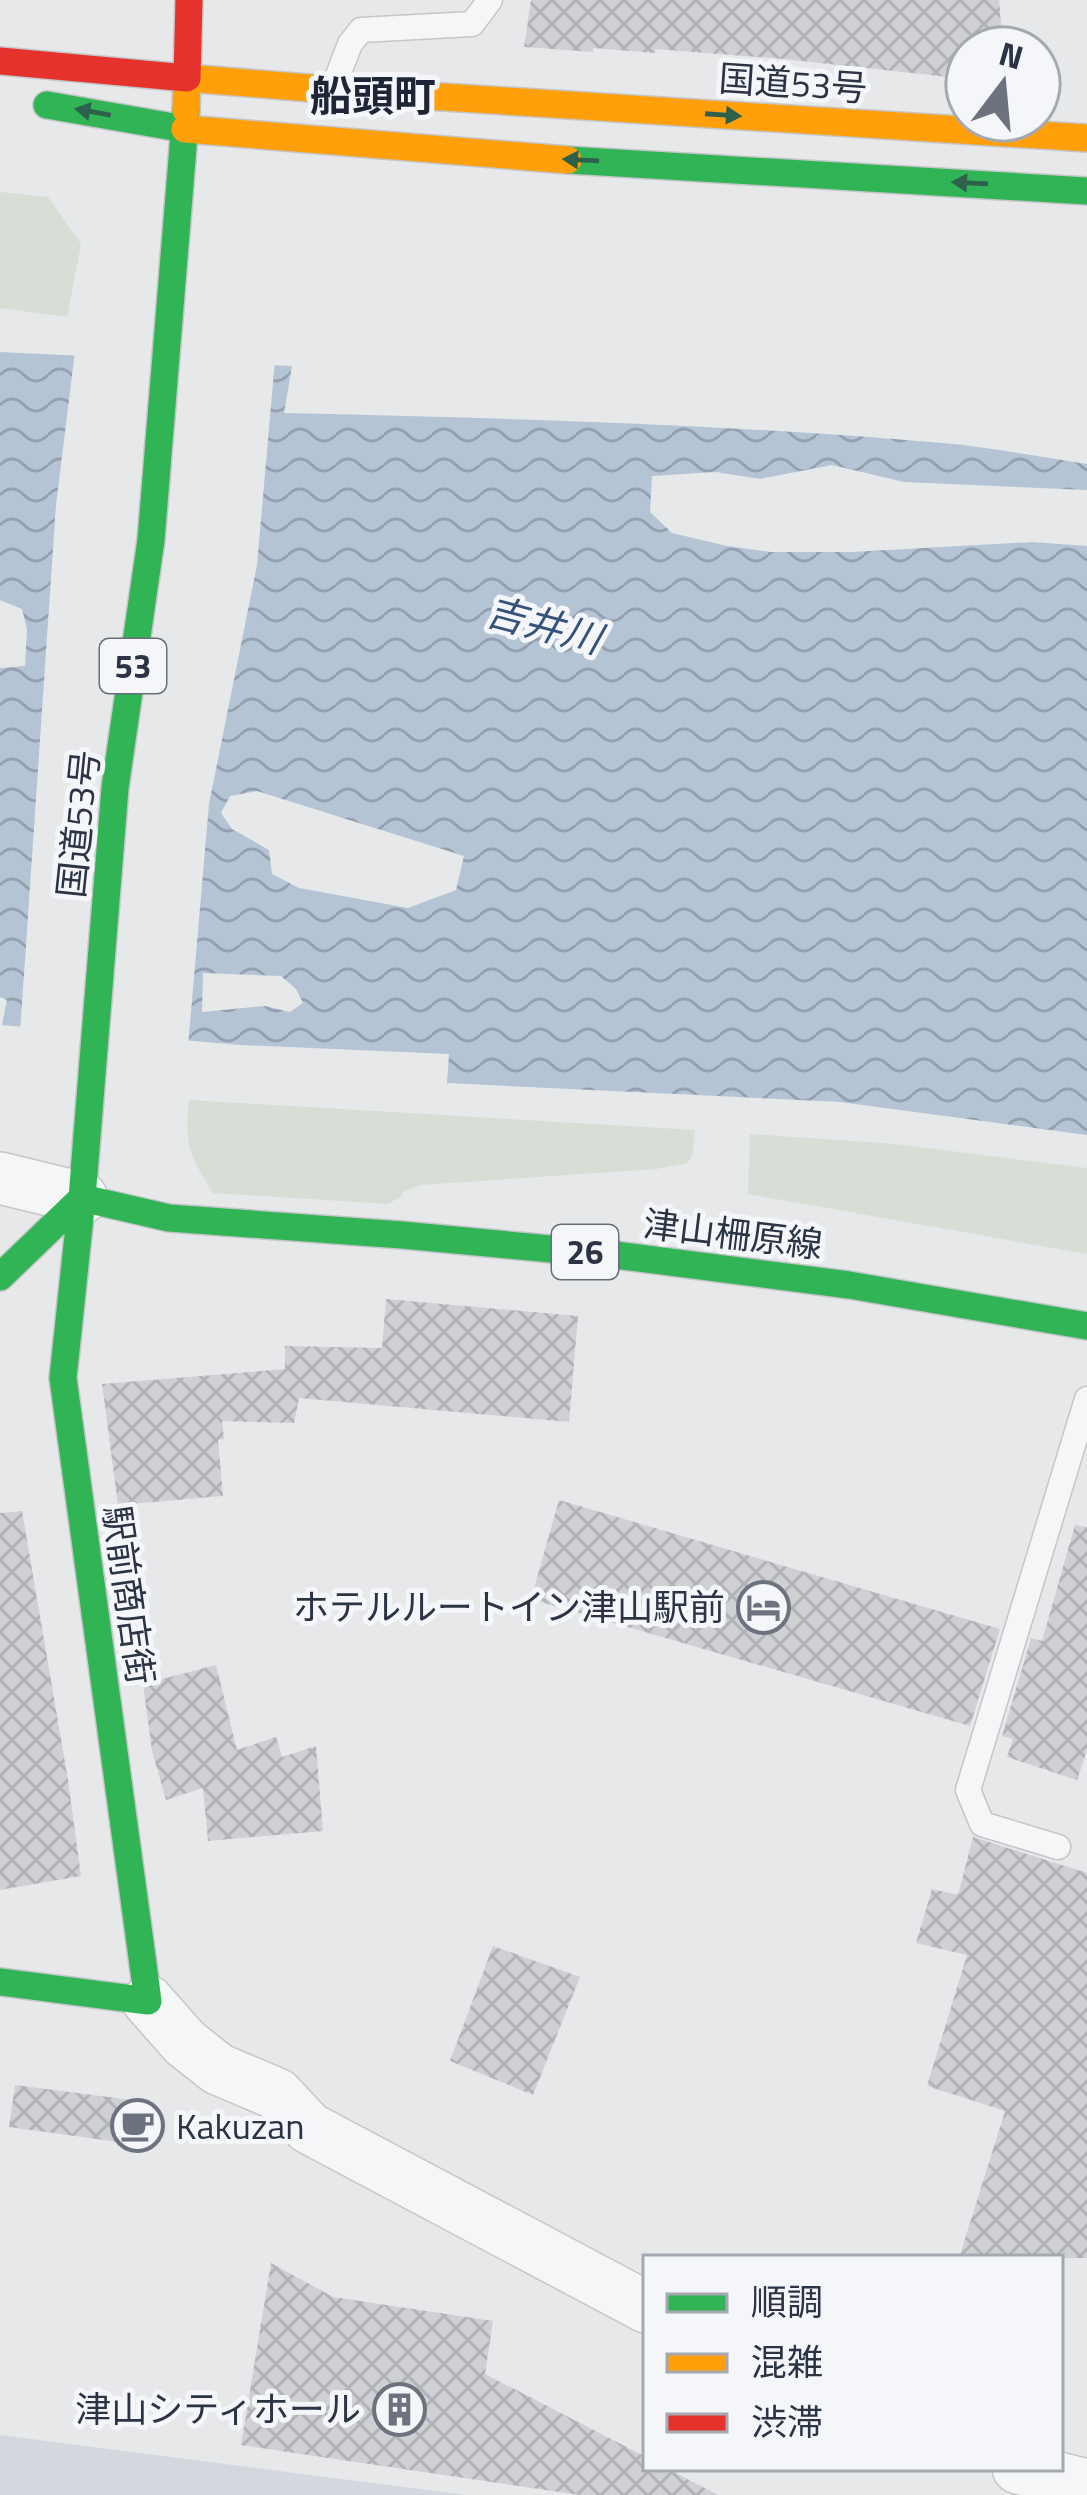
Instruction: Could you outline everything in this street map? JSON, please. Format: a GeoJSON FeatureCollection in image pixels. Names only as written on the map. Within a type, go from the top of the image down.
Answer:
{"type":"FeatureCollection","features":[{"type":"Feature","properties":{"kind":"main road"},"geometry":{"type":"LineString","coordinates":[[0,61],[187,78],[189,0]]}},
{"type":"Feature","properties":{"kind":"main road","name":"国道53号"},"geometry":{"type":"LineString","coordinates":[[84,1186],[115,788],[152,540],[187,78],[1087,137]]}},
{"type":"Feature","properties":{"kind":"main road"},"geometry":{"type":"LineString","coordinates":[[19,101],[185,129],[555,159],[1087,191]]}},
{"type":"Feature","properties":{"kind":"main road"},"geometry":{"type":"LineString","coordinates":[[0,1277],[84,1186]]}},
{"type":"Feature","properties":{"kind":"main road","name":"津山柵原線"},"geometry":{"type":"LineString","coordinates":[[84,1186],[170,1218],[615,1255],[849,1285],[1087,1326]]}},
{"type":"Feature","properties":{"kind":"main road","name":"駅前商店街"},"geometry":{"type":"LineString","coordinates":[[84,1186],[63,1378],[148,2001]]}},
{"type":"Feature","properties":{"kind":"main road"},"geometry":{"type":"LineString","coordinates":[[0,1982],[148,2001]]}},
{"type":"Feature","properties":{"kind":"street"},"geometry":{"type":"LineString","coordinates":[[0,1178],[84,1186]]}},
{"type":"Feature","properties":{"kind":"street"},"geometry":{"type":"LineString","coordinates":[[148,2001],[185,2043],[218,2069],[277,2094],[309,2128],[643,2306]]}},
{"type":"Feature","properties":{"kind":"street"},"geometry":{"type":"LineString","coordinates":[[1030,2471],[1087,2485]]}},
{"type":"Feature","properties":{"kind":"lane"},"geometry":{"type":"LineString","coordinates":[[333,90],[350,44],[362,30],[472,24],[490,0]]}},
{"type":"Feature","properties":{"kind":"lane"},"geometry":{"type":"LineString","coordinates":[[1058,1846],[982,1824],[968,1790],[1087,1399]]}},
{"type":"Feature","properties":{"kind":"shaded area"},"geometry":{"type":"Polygon","coordinates":[[[0,192],[48,197],[81,244],[67,317],[0,308],[0,192]]]}},
{"type":"Feature","properties":{"kind":"shaded area"},"geometry":{"type":"Polygon","coordinates":[[[189,1100],[695,1130],[687,1163],[421,1185],[388,1204],[213,1193],[190,1150],[189,1100]]]}},
{"type":"Feature","properties":{"kind":"shaded area"},"geometry":{"type":"Polygon","coordinates":[[[750,1134],[895,1144],[1087,1168],[1087,1254],[748,1194],[750,1134]]]}},
{"type":"Feature","properties":{"kind":"shaded area"},"geometry":{"type":"Polygon","coordinates":[[[0,2435],[467,2495],[0,2495],[0,2435]]]}},
{"type":"Feature","properties":{"kind":"water","name":"吉井川"},"geometry":{"type":"Polygon","coordinates":[[[0,352],[292,366],[284,413],[778,431],[960,445],[1087,464],[1087,490],[904,482],[832,465],[760,479],[716,472],[652,476],[650,512],[672,533],[771,552],[1032,542],[1087,546],[1087,1135],[840,1102],[447,1083],[449,1054],[241,1045],[2,1025],[7,1000],[0,997],[0,668],[25,666],[27,629],[22,609],[0,600],[0,352]],[[257,791],[230,796],[221,813],[232,829],[269,850],[272,874],[299,888],[408,908],[456,890],[464,856],[257,791]],[[203,973],[202,1012],[265,1006],[290,1012],[303,1003],[281,976],[203,973]]]}},
{"type":"Feature","properties":{"kind":"pier"},"geometry":{"type":"Polygon","coordinates":[[[75,351],[275,360],[257,565],[209,804],[188,1047],[20,1033],[56,505],[75,351]]]}},
{"type":"Feature","properties":{"kind":"building"},"geometry":{"type":"Polygon","coordinates":[[[531,0],[999,0],[1001,24],[943,24],[943,76],[655,49],[655,53],[524,47],[531,0]]]}},
{"type":"Feature","properties":{"kind":"building"},"geometry":{"type":"Polygon","coordinates":[[[386,1299],[578,1316],[569,1422],[299,1398],[294,1423],[222,1421],[224,1439],[218,1440],[223,1496],[118,1505],[102,1384],[285,1369],[285,1346],[382,1348],[386,1299]]]}},
{"type":"Feature","properties":{"kind":"building"},"geometry":{"type":"Polygon","coordinates":[[[559,1500],[1000,1629],[970,1726],[531,1599],[559,1500]]]}},
{"type":"Feature","properties":{"kind":"building"},"geometry":{"type":"Polygon","coordinates":[[[22,1511],[81,1876],[0,1890],[0,1513],[22,1511]]]}},
{"type":"Feature","properties":{"kind":"building"},"geometry":{"type":"Polygon","coordinates":[[[1075,1525],[1087,1527],[1087,1750],[1077,1780],[1007,1757],[1013,1739],[1002,1736],[1031,1638],[1042,1641],[1075,1525]]]}},
{"type":"Feature","properties":{"kind":"building"},"geometry":{"type":"Polygon","coordinates":[[[216,1665],[237,1750],[276,1737],[282,1757],[316,1746],[323,1831],[208,1841],[203,1788],[166,1800],[152,1751],[143,1684],[216,1665]]]}},
{"type":"Feature","properties":{"kind":"building"},"geometry":{"type":"Polygon","coordinates":[[[973,1837],[1087,1873],[1087,2258],[960,2255],[1005,2111],[927,2086],[967,1955],[916,1943],[932,1889],[958,1895],[973,1837]]]}},
{"type":"Feature","properties":{"kind":"building"},"geometry":{"type":"Polygon","coordinates":[[[493,1946],[580,1977],[533,2095],[450,2061],[493,1946]]]}},
{"type":"Feature","properties":{"kind":"building"},"geometry":{"type":"Polygon","coordinates":[[[15,2085],[132,2100],[126,2143],[9,2127],[15,2085]]]}},
{"type":"Feature","properties":{"kind":"building","name":"津山シティホール"},"geometry":{"type":"Polygon","coordinates":[[[271,2263],[333,2297],[493,2321],[485,2374],[643,2455],[643,2471],[672,2471],[718,2495],[580,2495],[241,2445],[271,2263]]]}},
{"type":"Feature","properties":{"kind":"traffic: fast"},"geometry":{"type":"LineString","coordinates":[[47,105],[185,129]]}},
{"type":"Feature","properties":{"kind":"traffic: fast"},"geometry":{"type":"LineString","coordinates":[[0,1277],[82,1198],[115,788],[151,540],[186,110]]}},
{"type":"Feature","properties":{"kind":"traffic: fast"},"geometry":{"type":"LineString","coordinates":[[568,160],[1087,191]]}},
{"type":"Feature","properties":{"kind":"traffic: fast"},"geometry":{"type":"LineString","coordinates":[[0,1982],[148,2001],[63,1378],[82,1198]]}},
{"type":"Feature","properties":{"kind":"traffic: fast"},"geometry":{"type":"LineString","coordinates":[[82,1198],[169,1218],[615,1255],[849,1285],[1087,1326]]}},
{"type":"Feature","properties":{"kind":"traffic: slow"},"geometry":{"type":"LineString","coordinates":[[186,110],[187,78],[1087,138]]}},
{"type":"Feature","properties":{"kind":"traffic: slow"},"geometry":{"type":"LineString","coordinates":[[185,129],[568,160]]}},
{"type":"Feature","properties":{"kind":"traffic: jam"},"geometry":{"type":"LineString","coordinates":[[0,61],[187,78],[189,0]]}},
{"type":"Feature","properties":{"kind":"place","name":"ホテルルートイン津山駅前"},"geometry":{"type":"Point","coordinates":[764,1607]}},
{"type":"Feature","properties":{"kind":"place","name":"Kakuzan"},"geometry":{"type":"Point","coordinates":[137,2126]}},
{"type":"Feature","properties":{"kind":"place","name":"津山シティホール"},"geometry":{"type":"Point","coordinates":[400,2409]}},
{"type":"Feature","properties":{"kind":"district","name":"船頭町"},"geometry":{"type":"Point","coordinates":[373,96]}}]}
